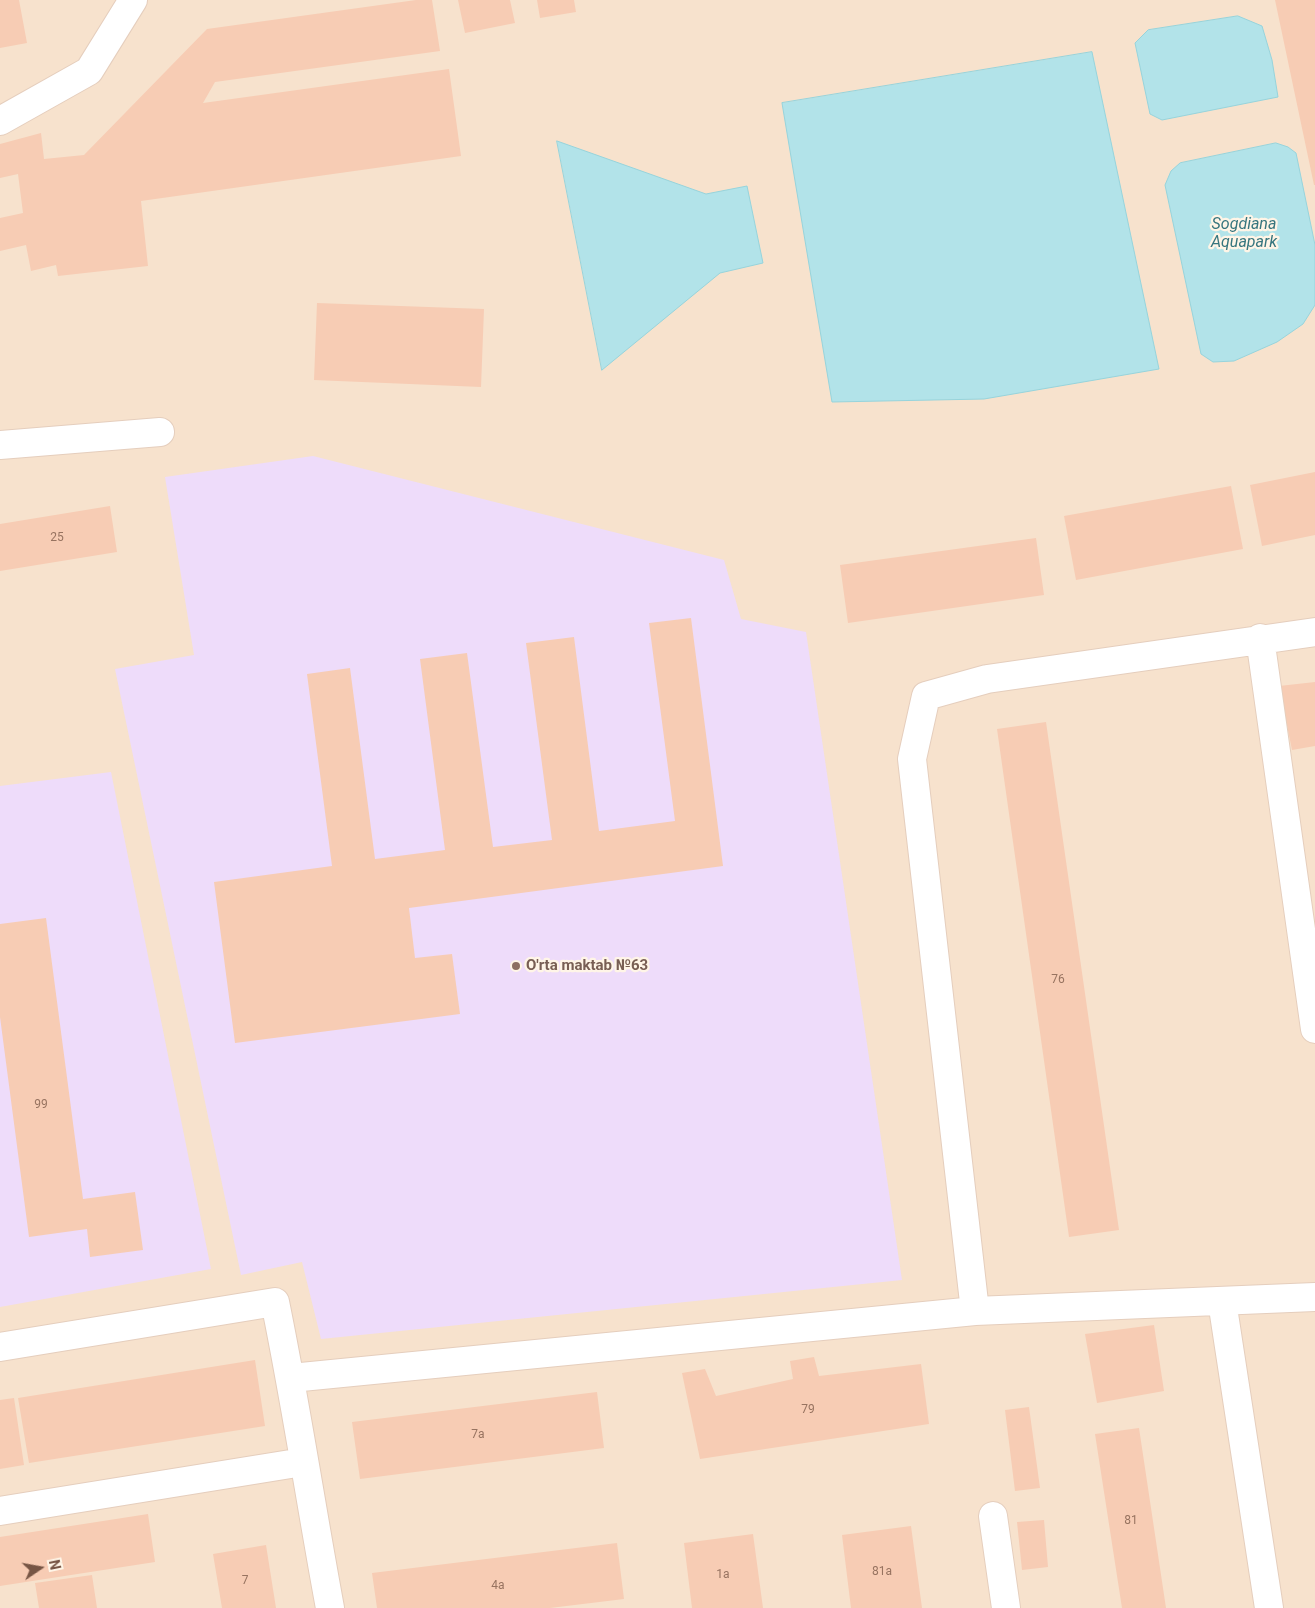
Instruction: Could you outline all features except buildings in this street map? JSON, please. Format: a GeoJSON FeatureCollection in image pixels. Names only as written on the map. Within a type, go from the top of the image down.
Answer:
{"type":"FeatureCollection","features":[{"type":"Feature","properties":{"kind":"street"},"geometry":{"type":"LineString","coordinates":[[0,121],[89,71],[133,0]]}},
{"type":"Feature","properties":{"kind":"street"},"geometry":{"type":"LineString","coordinates":[[0,445],[160,432]]}},
{"type":"Feature","properties":{"kind":"street"},"geometry":{"type":"LineString","coordinates":[[976,1311],[912,760],[926,696],[987,679],[1260,638],[1315,632]]}},
{"type":"Feature","properties":{"kind":"street"},"geometry":{"type":"LineString","coordinates":[[1260,638],[1315,1030]]}},
{"type":"Feature","properties":{"kind":"street"},"geometry":{"type":"LineString","coordinates":[[291,1378],[976,1311],[1315,1297]]}},
{"type":"Feature","properties":{"kind":"street"},"geometry":{"type":"LineString","coordinates":[[1222,1300],[1269,1608]]}},
{"type":"Feature","properties":{"kind":"street"},"geometry":{"type":"LineString","coordinates":[[0,1347],[275,1302],[291,1378],[303,1462],[330,1608]]}},
{"type":"Feature","properties":{"kind":"street"},"geometry":{"type":"LineString","coordinates":[[0,1511],[303,1462]]}},
{"type":"Feature","properties":{"kind":"street"},"geometry":{"type":"LineString","coordinates":[[993,1516],[1006,1608]]}},
{"type":"Feature","properties":{"kind":"shaded area"},"geometry":{"type":"Polygon","coordinates":[[[0,0],[1315,0],[1315,1608],[0,1608],[0,0]]]}},
{"type":"Feature","properties":{"kind":"shaded area","name":"O'rta maktab №63"},"geometry":{"type":"Polygon","coordinates":[[[313,456],[724,560],[741,619],[806,632],[902,1280],[321,1339],[302,1262],[241,1275],[115,669],[194,655],[165,477],[313,456]]]}},
{"type":"Feature","properties":{"kind":"shaded area"},"geometry":{"type":"Polygon","coordinates":[[[111,772],[211,1269],[0,1307],[0,786],[111,772]]]}},
{"type":"Feature","properties":{"kind":"water"},"geometry":{"type":"Polygon","coordinates":[[[1238,16],[1262,26],[1272,60],[1278,97],[1162,120],[1150,114],[1135,43],[1148,30],[1238,16]]]}},
{"type":"Feature","properties":{"kind":"water"},"geometry":{"type":"Polygon","coordinates":[[[1092,52],[1159,369],[984,399],[832,402],[782,103],[1092,52]]]}},
{"type":"Feature","properties":{"kind":"water"},"geometry":{"type":"Polygon","coordinates":[[[557,141],[706,194],[747,186],[763,263],[720,273],[602,370],[557,141]]]}},
{"type":"Feature","properties":{"kind":"water","name":"Sogdiana Aquapark"},"geometry":{"type":"Polygon","coordinates":[[[1276,143],[1288,147],[1296,153],[1315,245],[1315,305],[1303,324],[1277,342],[1234,361],[1213,362],[1201,354],[1165,185],[1171,171],[1180,163],[1276,143]]]}},
{"type":"Feature","properties":{"kind":"place","name":"O'rta maktab №63"},"geometry":{"type":"Point","coordinates":[516,966]}}]}
